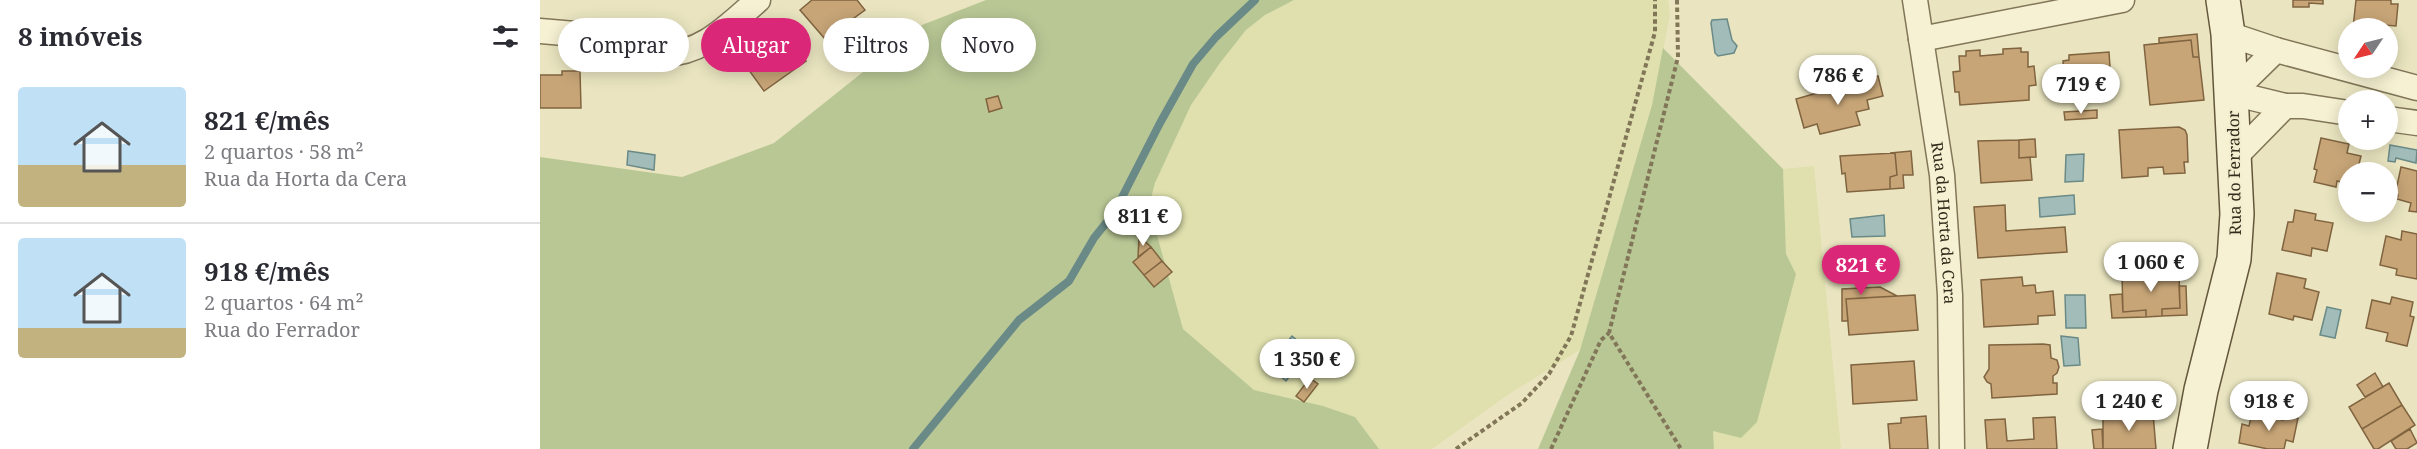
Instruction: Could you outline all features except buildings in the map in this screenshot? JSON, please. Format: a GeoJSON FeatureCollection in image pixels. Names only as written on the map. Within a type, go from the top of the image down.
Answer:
{"type":"FeatureCollection","features":[{"type":"Feature","properties":{"kind":"street"},"geometry":{"type":"LineString","coordinates":[[540,31],[574,34],[644,51],[671,55],[697,48],[758,0]]}},
{"type":"Feature","properties":{"kind":"street","name":"Rua da Horta da Cera"},"geometry":{"type":"LineString","coordinates":[[1915,0],[1942,175],[1950,295],[1952,449]]}},
{"type":"Feature","properties":{"kind":"street"},"geometry":{"type":"LineString","coordinates":[[1921,39],[2122,0]]}},
{"type":"Feature","properties":{"kind":"street","name":"Rua do Ferrador"},"geometry":{"type":"LineString","coordinates":[[2190,449],[2201,390],[2234,259],[2237,214],[2235,157],[2228,34],[2223,0]]}},
{"type":"Feature","properties":{"kind":"street"},"geometry":{"type":"LineString","coordinates":[[2228,34],[2276,50],[2417,88]]}},
{"type":"Feature","properties":{"kind":"street"},"geometry":{"type":"LineString","coordinates":[[2232,93],[2276,50]]}},
{"type":"Feature","properties":{"kind":"street"},"geometry":{"type":"LineString","coordinates":[[2232,93],[2285,106],[2338,111]]}},
{"type":"Feature","properties":{"kind":"street"},"geometry":{"type":"LineString","coordinates":[[2235,157],[2285,106]]}},
{"type":"Feature","properties":{"kind":"street"},"geometry":{"type":"LineString","coordinates":[[2398,120],[2417,123]]}},
{"type":"Feature","properties":{"kind":"path"},"geometry":{"type":"LineString","coordinates":[[1456,449],[1522,404],[1549,374],[1571,336],[1655,32],[1655,0]]}},
{"type":"Feature","properties":{"kind":"path"},"geometry":{"type":"LineString","coordinates":[[1551,449],[1601,340],[1609,333],[1678,57],[1677,0]]}},
{"type":"Feature","properties":{"kind":"path"},"geometry":{"type":"LineString","coordinates":[[1609,333],[1681,449]]}},
{"type":"Feature","properties":{"kind":"green space"},"geometry":{"type":"Polygon","coordinates":[[[986,0],[1294,0],[1265,15],[1246,30],[1220,63],[1191,105],[1155,183],[1149,206],[1183,329],[1254,390],[1323,406],[1355,417],[1379,449],[540,449],[540,157],[682,177],[774,143],[863,72],[929,72],[929,22],[986,0]]]}},
{"type":"Feature","properties":{"kind":"green space"},"geometry":{"type":"Polygon","coordinates":[[[1294,0],[1668,0],[1670,15],[1652,105],[1580,350],[1509,394],[1432,449],[1379,449],[1355,417],[1323,406],[1254,390],[1183,329],[1149,206],[1155,183],[1191,105],[1220,63],[1246,30],[1265,15],[1294,0]]]}},
{"type":"Feature","properties":{"kind":"green space"},"geometry":{"type":"Polygon","coordinates":[[[1663,48],[1783,169],[1786,254],[1796,274],[1757,422],[1741,438],[1713,431],[1714,449],[1538,449],[1580,350],[1652,105],[1663,48]]]}},
{"type":"Feature","properties":{"kind":"green space"},"geometry":{"type":"Polygon","coordinates":[[[1814,166],[1841,449],[1714,449],[1713,430],[1741,438],[1796,274],[1786,254],[1783,169],[1814,166]]]}},
{"type":"Feature","properties":{"kind":"water"},"geometry":{"type":"Polygon","coordinates":[[[1727,19],[1732,40],[1737,46],[1734,53],[1718,56],[1715,53],[1711,23],[1712,20],[1727,19]]]}},
{"type":"Feature","properties":{"kind":"water"},"geometry":{"type":"Polygon","coordinates":[[[2398,146],[2417,150],[2416,163],[2396,158],[2395,162],[2388,161],[2389,150],[2398,150],[2398,146]]]}},
{"type":"Feature","properties":{"kind":"water"},"geometry":{"type":"Polygon","coordinates":[[[628,151],[655,155],[654,170],[627,165],[628,151]]]}},
{"type":"Feature","properties":{"kind":"water"},"geometry":{"type":"Polygon","coordinates":[[[2084,154],[2083,181],[2065,182],[2066,155],[2084,154]]]}},
{"type":"Feature","properties":{"kind":"water"},"geometry":{"type":"Polygon","coordinates":[[[2074,195],[2075,214],[2040,217],[2039,198],[2074,195]]]}},
{"type":"Feature","properties":{"kind":"water"},"geometry":{"type":"Polygon","coordinates":[[[1884,215],[1885,236],[1852,237],[1850,219],[1884,215]]]}},
{"type":"Feature","properties":{"kind":"water"},"geometry":{"type":"Polygon","coordinates":[[[2065,295],[2085,295],[2086,328],[2066,328],[2065,295]]]}},
{"type":"Feature","properties":{"kind":"water"},"geometry":{"type":"Polygon","coordinates":[[[2327,307],[2341,310],[2335,338],[2320,335],[2327,307]]]}},
{"type":"Feature","properties":{"kind":"water"},"geometry":{"type":"Polygon","coordinates":[[[1292,336],[1310,351],[1286,381],[1268,366],[1292,336]]]}},
{"type":"Feature","properties":{"kind":"water"},"geometry":{"type":"Polygon","coordinates":[[[2061,336],[2078,338],[2080,365],[2064,366],[2061,336]]]}},
{"type":"Feature","properties":{"kind":"waterway"},"geometry":{"type":"LineString","coordinates":[[913,449],[1019,320],[1069,281],[1094,238],[1114,213],[1193,64],[1216,37],[1255,0]]}}]}
